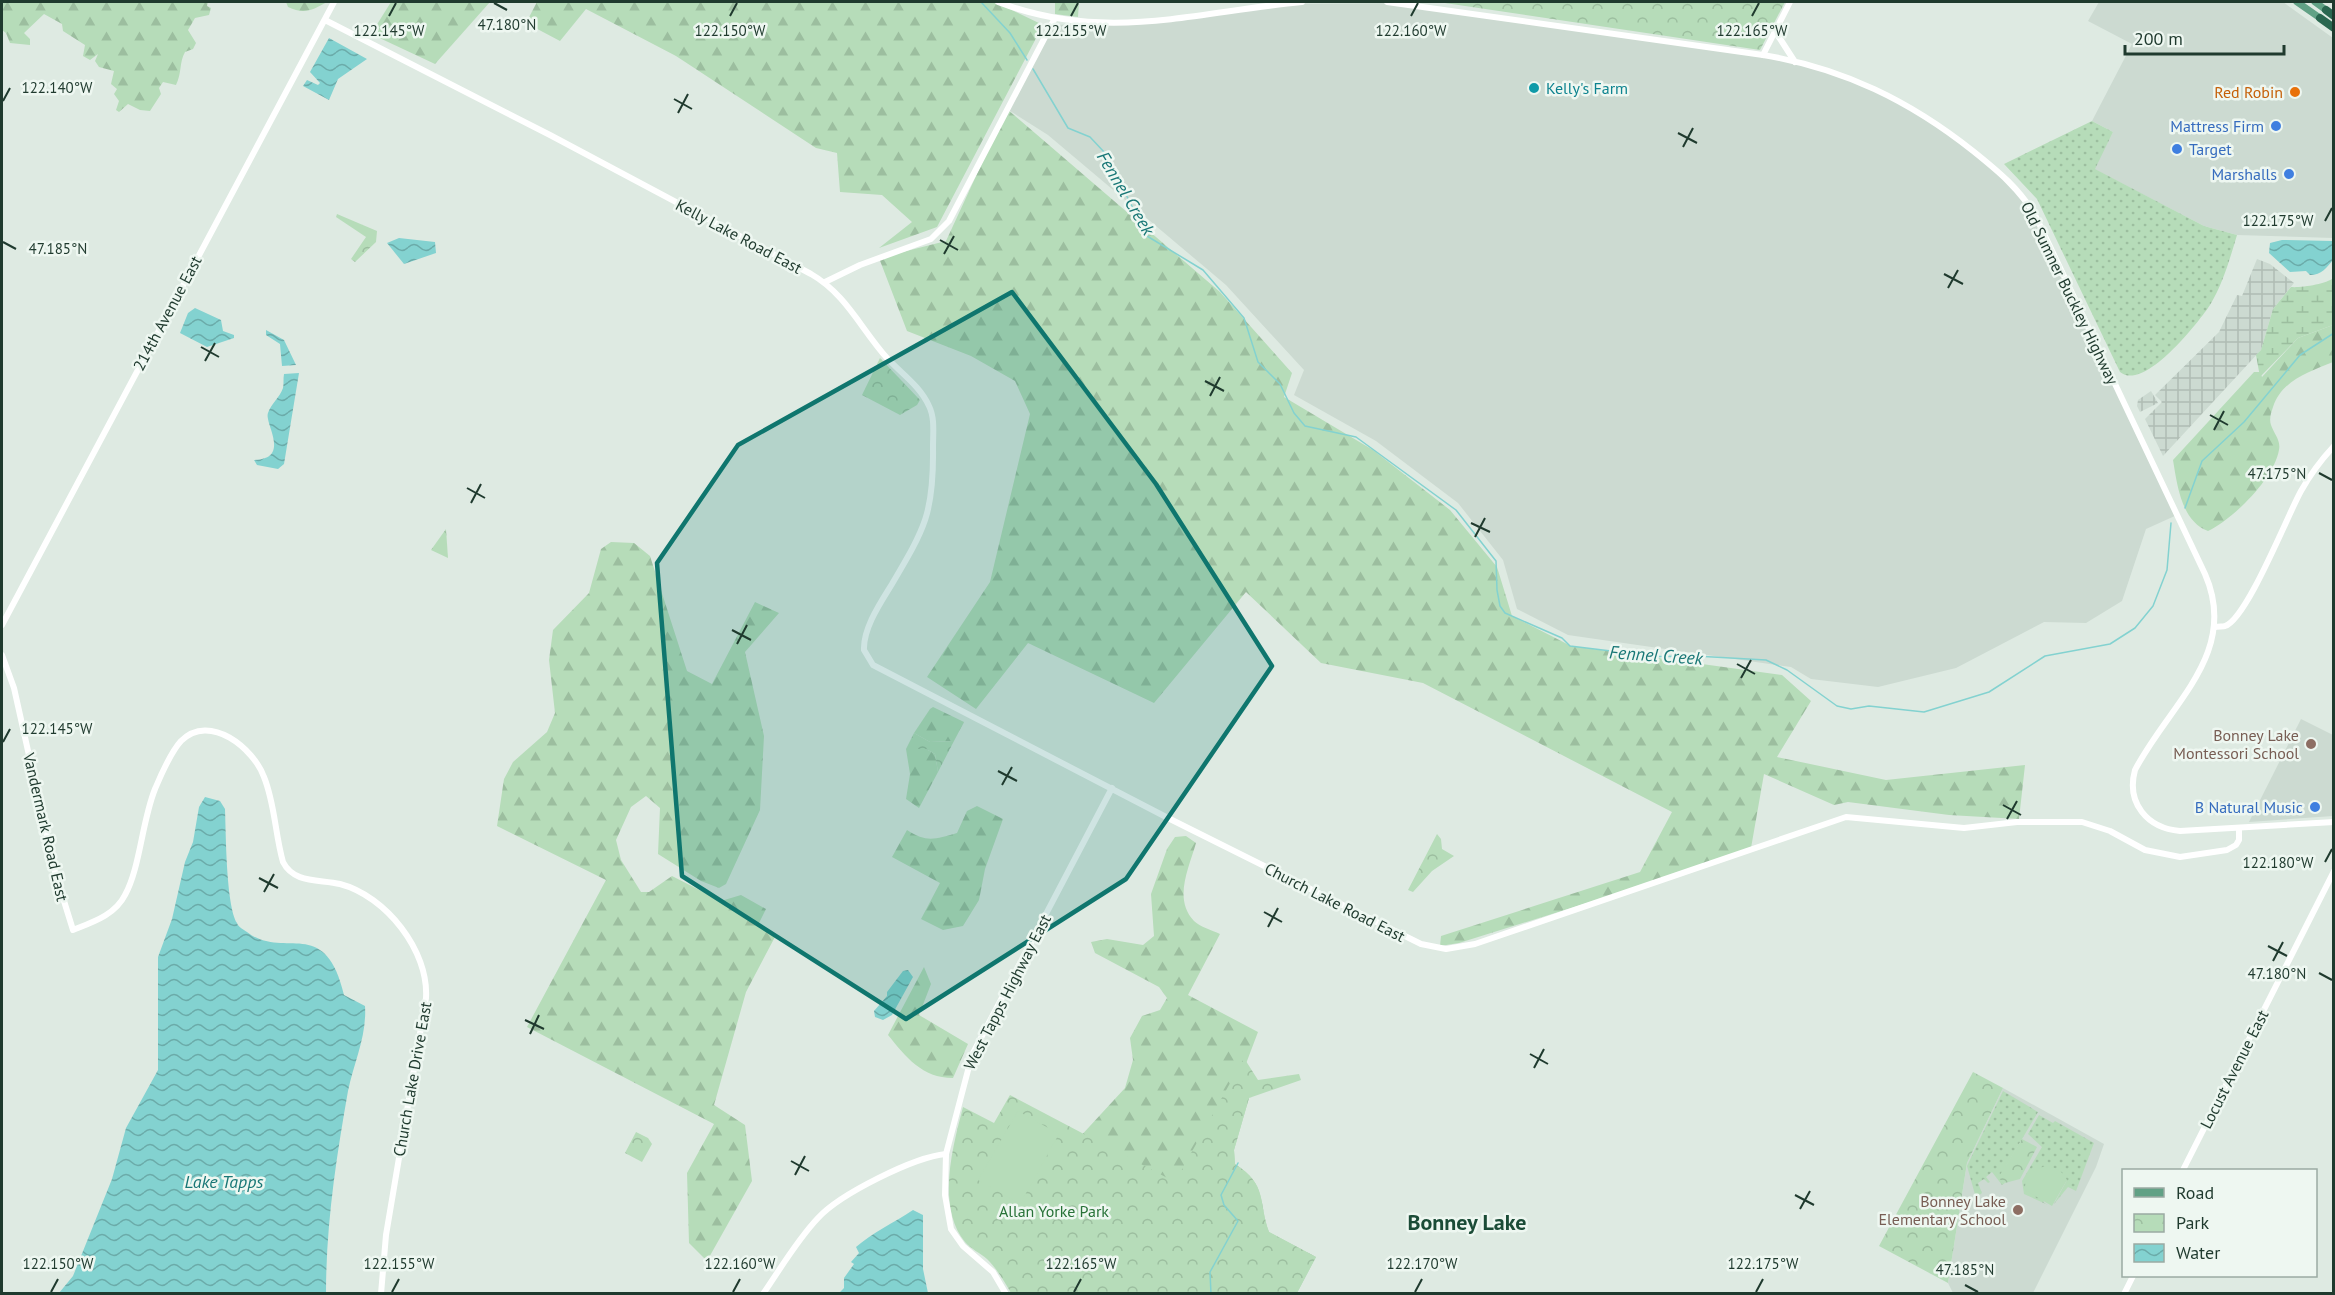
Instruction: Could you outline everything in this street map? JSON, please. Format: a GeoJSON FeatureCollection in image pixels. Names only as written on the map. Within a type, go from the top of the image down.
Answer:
{"type":"FeatureCollection","features":[{"type":"Feature","properties":{"kind":"highway"},"geometry":{"type":"LineString","coordinates":[[2326,10],[2334,16]]}},
{"type":"Feature","properties":{"kind":"highway"},"geometry":{"type":"LineString","coordinates":[[2320,18],[2334,28]]}},
{"type":"Feature","properties":{"kind":"main road"},"geometry":{"type":"LineString","coordinates":[[2297,2],[2320,18]]}},
{"type":"Feature","properties":{"kind":"main road"},"geometry":{"type":"LineString","coordinates":[[2315,2],[2326,10]]}},
{"type":"Feature","properties":{"kind":"street","name":"214th Avenue East"},"geometry":{"type":"LineString","coordinates":[[2,625],[334,2]]}},
{"type":"Feature","properties":{"kind":"street"},"geometry":{"type":"LineString","coordinates":[[998,2],[1055,18],[1109,24],[1143,23],[1302,2]]}},
{"type":"Feature","properties":{"kind":"street","name":"Old Sumner Buckley Highway"},"geometry":{"type":"LineString","coordinates":[[1387,2],[1763,55],[1856,80],[1906,104],[1953,135],[2018,190],[2036,217],[2205,574],[2213,597],[2216,627],[2207,658],[2135,770],[2133,785],[2139,808],[2152,822],[2165,829],[2239,829]]}},
{"type":"Feature","properties":{"kind":"street"},"geometry":{"type":"LineString","coordinates":[[1763,55],[1790,2]]}},
{"type":"Feature","properties":{"kind":"street"},"geometry":{"type":"LineString","coordinates":[[825,282],[860,265],[931,239],[941,231],[949,221],[1055,18]]}},
{"type":"Feature","properties":{"kind":"street","name":"Kelly Lake Road East"},"geometry":{"type":"LineString","coordinates":[[325,20],[550,135],[825,282]]}},
{"type":"Feature","properties":{"kind":"street"},"geometry":{"type":"LineString","coordinates":[[1775,32],[1784,49],[1795,62]]}},
{"type":"Feature","properties":{"kind":"street","name":"Church Lake Road East"},"geometry":{"type":"LineString","coordinates":[[825,282],[844,301],[887,358],[921,392],[933,417],[933,488],[928,519],[873,618],[864,646],[867,658],[885,672],[1410,939],[1439,949],[1475,944],[1846,817],[1964,828],[2018,822],[2082,822],[2101,827],[2145,850],[2180,857],[2197,856],[2232,848],[2239,840],[2239,829]]}},
{"type":"Feature","properties":{"kind":"street"},"geometry":{"type":"LineString","coordinates":[[2216,627],[2226,626],[2233,620],[2248,598],[2300,493],[2312,472],[2334,446]]}},
{"type":"Feature","properties":{"kind":"street","name":"Vandermark Road East"},"geometry":{"type":"LineString","coordinates":[[2,655],[11,679],[55,872],[73,930]]}},
{"type":"Feature","properties":{"kind":"street","name":"Church Lake Drive East"},"geometry":{"type":"LineString","coordinates":[[73,930],[109,914],[122,900],[130,885],[151,800],[165,770],[182,740],[207,732],[233,739],[246,749],[259,765],[268,790],[281,856],[288,870],[297,876],[341,884],[354,890],[380,907],[402,930],[417,954],[423,970],[426,998],[386,1235],[381,1293]]}},
{"type":"Feature","properties":{"kind":"street","name":"West Tapps Highway East"},"geometry":{"type":"LineString","coordinates":[[1006,1293],[993,1272],[963,1246],[951,1229],[945,1195],[946,1154],[959,1097],[978,1043],[1112,788]]}},
{"type":"Feature","properties":{"kind":"street"},"geometry":{"type":"LineString","coordinates":[[2239,829],[2334,822]]}},
{"type":"Feature","properties":{"kind":"street","name":"Locust Avenue East"},"geometry":{"type":"LineString","coordinates":[[2184,1169],[2334,871]]}},
{"type":"Feature","properties":{"kind":"street"},"geometry":{"type":"LineString","coordinates":[[763,1293],[812,1224],[826,1209],[918,1160],[946,1154]]}},
{"type":"Feature","properties":{"kind":"street"},"geometry":{"type":"LineString","coordinates":[[2124,1293],[2132,1277]]}},
{"type":"Feature","properties":{"kind":"highlighted area"},"geometry":{"type":"Polygon","coordinates":[[[1012,292],[1156,484],[1272,666],[1126,879],[906,1019],[682,876],[657,563],[738,445],[1012,292]]]}},
{"type":"Feature","properties":{"kind":"shaded area"},"geometry":{"type":"Polygon","coordinates":[[[2099,2],[2283,2],[2333,38],[2333,238],[2237,235],[2204,226],[2094,169],[2113,132],[2092,121],[2132,44],[2088,21],[2099,2]]]}},
{"type":"Feature","properties":{"kind":"shaded area"},"geometry":{"type":"Polygon","coordinates":[[[1404,3],[1763,55],[1855,80],[1936,123],[2018,190],[2032,210],[2177,515],[2146,529],[2122,601],[2086,623],[2044,622],[1956,668],[1878,687],[1811,679],[1791,667],[1568,635],[1517,609],[1503,560],[1458,503],[1376,441],[1294,395],[1304,370],[1226,285],[1048,135],[1007,109],[1052,25],[1155,22],[1278,4],[1404,3]]]}},
{"type":"Feature","properties":{"kind":"shaded area"},"geometry":{"type":"Polygon","coordinates":[[[2257,259],[2270,264],[2294,283],[2273,309],[2261,350],[2163,456],[2145,419],[2162,402],[2155,395],[2219,332],[2237,295],[2242,296],[2257,259]]]}},
{"type":"Feature","properties":{"kind":"shaded area"},"geometry":{"type":"Polygon","coordinates":[[[2151,391],[2158,403],[2140,412],[2137,406],[2138,400],[2151,391]]]}},
{"type":"Feature","properties":{"kind":"shaded area"},"geometry":{"type":"Polygon","coordinates":[[[2301,719],[2333,735],[2333,816],[2249,822],[2301,719]]]}},
{"type":"Feature","properties":{"kind":"shaded area","name":"Bonney Lake Elementary School"},"geometry":{"type":"Polygon","coordinates":[[[2003,1088],[2104,1144],[2096,1167],[2033,1293],[1953,1293],[1948,1283],[1967,1163],[2003,1088]]]}},
{"type":"Feature","properties":{"kind":"green space"},"geometry":{"type":"Polygon","coordinates":[[[2,2],[208,2],[207,6],[211,8],[209,15],[195,18],[188,30],[196,43],[193,49],[185,52],[176,85],[163,82],[159,88],[161,94],[150,111],[140,110],[128,104],[119,112],[116,110],[119,101],[114,94],[117,89],[111,84],[114,71],[99,67],[95,61],[98,54],[90,60],[83,56],[85,45],[63,31],[62,24],[44,14],[24,33],[30,39],[30,45],[10,43],[6,33],[2,30],[2,2]]]}},
{"type":"Feature","properties":{"kind":"green space"},"geometry":{"type":"Polygon","coordinates":[[[286,2],[327,2],[313,9],[299,11],[288,7],[286,2]]]}},
{"type":"Feature","properties":{"kind":"green space"},"geometry":{"type":"Polygon","coordinates":[[[391,2],[490,2],[435,64],[371,34],[391,2]]]}},
{"type":"Feature","properties":{"kind":"green space"},"geometry":{"type":"Polygon","coordinates":[[[537,2],[995,2],[1043,25],[937,227],[879,248],[912,222],[882,195],[840,192],[837,153],[816,148],[676,56],[586,9],[560,41],[526,23],[537,2]]]}},
{"type":"Feature","properties":{"kind":"green space"},"geometry":{"type":"Polygon","coordinates":[[[1055,2],[1079,2],[1078,17],[1055,14],[1055,2]]]}},
{"type":"Feature","properties":{"kind":"green space"},"geometry":{"type":"Polygon","coordinates":[[[1438,2],[1785,2],[1760,50],[1438,2]]]}},
{"type":"Feature","properties":{"kind":"green space"},"geometry":{"type":"Polygon","coordinates":[[[1007,109],[1220,292],[1292,373],[1284,397],[1373,450],[1450,510],[1497,567],[1512,616],[1571,646],[1782,675],[1811,701],[1777,757],[1886,780],[2025,765],[2019,819],[1949,815],[1848,802],[1834,805],[1764,774],[1751,848],[1638,887],[1459,943],[1440,946],[1441,936],[1640,872],[1672,812],[1423,683],[1321,663],[1246,592],[1154,703],[1028,643],[976,709],[927,677],[990,582],[1030,414],[1015,381],[971,356],[907,331],[879,258],[946,241],[1007,109]]]}},
{"type":"Feature","properties":{"kind":"green space"},"geometry":{"type":"Polygon","coordinates":[[[2092,121],[2113,132],[2095,169],[2204,226],[2237,235],[2219,288],[2204,314],[2170,353],[2156,364],[2130,376],[2120,372],[2037,199],[2004,164],[2092,121]]]}},
{"type":"Feature","properties":{"kind":"green space"},"geometry":{"type":"Polygon","coordinates":[[[337,214],[377,231],[376,242],[355,262],[351,259],[366,237],[336,217],[337,214]]]}},
{"type":"Feature","properties":{"kind":"green space"},"geometry":{"type":"Polygon","coordinates":[[[2333,278],[2333,325],[2298,338],[2260,377],[2256,355],[2261,350],[2273,309],[2291,287],[2313,285],[2333,278]]]}},
{"type":"Feature","properties":{"kind":"green space"},"geometry":{"type":"Polygon","coordinates":[[[2333,325],[2333,362],[2297,378],[2277,398],[2270,416],[2270,423],[2278,440],[2279,450],[2276,461],[2261,485],[2240,508],[2218,525],[2208,531],[2199,526],[2192,519],[2182,501],[2173,460],[2254,372],[2260,372],[2262,377],[2298,338],[2333,325]]]}},
{"type":"Feature","properties":{"kind":"green space"},"geometry":{"type":"Polygon","coordinates":[[[880,358],[920,400],[917,405],[900,415],[862,395],[880,358]]]}},
{"type":"Feature","properties":{"kind":"green space"},"geometry":{"type":"Polygon","coordinates":[[[446,529],[448,558],[431,550],[446,529]]]}},
{"type":"Feature","properties":{"kind":"green space"},"geometry":{"type":"Polygon","coordinates":[[[611,542],[634,543],[650,556],[687,671],[712,684],[755,602],[779,613],[745,652],[764,736],[760,810],[726,884],[719,888],[701,881],[658,854],[660,808],[646,796],[631,807],[616,840],[621,860],[641,892],[649,892],[672,876],[721,901],[741,895],[766,909],[758,925],[776,935],[746,992],[714,1105],[745,1125],[752,1181],[707,1261],[689,1243],[687,1173],[714,1124],[527,1027],[606,880],[497,826],[504,779],[513,762],[547,732],[555,713],[549,660],[553,630],[589,593],[601,549],[611,542]]]}},
{"type":"Feature","properties":{"kind":"green space"},"geometry":{"type":"Polygon","coordinates":[[[933,707],[964,722],[954,741],[930,742],[914,733],[933,707]]]}},
{"type":"Feature","properties":{"kind":"green space"},"geometry":{"type":"Polygon","coordinates":[[[914,733],[930,742],[954,741],[938,772],[935,754],[926,749],[906,749],[914,733]]]}},
{"type":"Feature","properties":{"kind":"green space"},"geometry":{"type":"Polygon","coordinates":[[[906,749],[926,749],[935,754],[938,772],[919,808],[906,799],[910,774],[906,749]]]}},
{"type":"Feature","properties":{"kind":"green space"},"geometry":{"type":"Polygon","coordinates":[[[977,806],[1003,819],[985,869],[979,900],[963,926],[943,930],[921,919],[940,883],[892,857],[907,830],[920,837],[931,839],[957,833],[967,811],[977,806]]]}},
{"type":"Feature","properties":{"kind":"green space"},"geometry":{"type":"Polygon","coordinates":[[[1437,834],[1441,839],[1442,849],[1454,856],[1432,871],[1413,892],[1408,890],[1437,834]]]}},
{"type":"Feature","properties":{"kind":"green space"},"geometry":{"type":"Polygon","coordinates":[[[1186,836],[1196,843],[1184,883],[1184,903],[1194,921],[1220,934],[1188,995],[1258,1032],[1244,1069],[1249,1098],[1234,1150],[1235,1164],[1253,1179],[1257,1187],[1269,1232],[1316,1257],[1297,1293],[1078,1139],[1125,1088],[1133,1060],[1130,1038],[1142,1016],[1160,1010],[1167,998],[1159,987],[1095,953],[1091,942],[1107,939],[1143,945],[1154,936],[1151,894],[1167,849],[1175,837],[1186,836]]]}},
{"type":"Feature","properties":{"kind":"green space"},"geometry":{"type":"Polygon","coordinates":[[[924,967],[931,984],[919,1015],[968,1044],[953,1078],[932,1074],[916,1065],[888,1035],[924,967]]]}},
{"type":"Feature","properties":{"kind":"green space","name":"Allan Yorke Park"},"geometry":{"type":"Polygon","coordinates":[[[1244,1058],[1258,1080],[1299,1074],[1301,1080],[1249,1098],[1234,1150],[1235,1164],[1253,1179],[1257,1187],[1269,1232],[1316,1257],[1297,1293],[1011,1293],[991,1263],[965,1242],[956,1227],[949,1194],[952,1157],[963,1107],[994,1123],[1010,1095],[1175,1182],[1244,1058]]]}},
{"type":"Feature","properties":{"kind":"green space"},"geometry":{"type":"Polygon","coordinates":[[[1973,1072],[2003,1088],[1967,1163],[1948,1283],[1879,1246],[1973,1072]]]}},
{"type":"Feature","properties":{"kind":"green space"},"geometry":{"type":"Polygon","coordinates":[[[2003,1091],[2038,1112],[1999,1178],[2005,1183],[2002,1185],[1992,1172],[1986,1177],[1990,1182],[1984,1179],[1978,1183],[1982,1193],[1976,1198],[1967,1166],[2003,1091]]]}},
{"type":"Feature","properties":{"kind":"green space"},"geometry":{"type":"Polygon","coordinates":[[[1018,1111],[1059,1134],[1020,1204],[978,1180],[1018,1111]]]}},
{"type":"Feature","properties":{"kind":"green space"},"geometry":{"type":"Polygon","coordinates":[[[2039,1115],[2053,1123],[2055,1121],[2094,1143],[2076,1191],[2068,1187],[2054,1204],[2067,1180],[2043,1202],[2048,1205],[2024,1194],[2022,1181],[2042,1147],[2028,1134],[2039,1115]]]}},
{"type":"Feature","properties":{"kind":"green space"},"geometry":{"type":"Polygon","coordinates":[[[636,1132],[648,1138],[652,1144],[642,1162],[625,1153],[636,1132]]]}},
{"type":"Feature","properties":{"kind":"green space"},"geometry":{"type":"Polygon","coordinates":[[[2022,1139],[2037,1147],[2020,1179],[2005,1183],[1998,1178],[2022,1139]]]}},
{"type":"Feature","properties":{"kind":"green space"},"geometry":{"type":"Polygon","coordinates":[[[2045,1166],[2058,1170],[2067,1180],[2052,1206],[2025,1190],[2026,1181],[2030,1175],[2045,1166]]]}},
{"type":"Feature","properties":{"kind":"water"},"geometry":{"type":"Polygon","coordinates":[[[329,38],[367,59],[338,79],[329,100],[303,86],[307,80],[318,85],[320,83],[310,72],[329,38]]]}},
{"type":"Feature","properties":{"kind":"water"},"geometry":{"type":"Polygon","coordinates":[[[399,238],[435,242],[436,253],[404,264],[387,243],[399,238]]]}},
{"type":"Feature","properties":{"kind":"water"},"geometry":{"type":"Polygon","coordinates":[[[2282,240],[2333,241],[2333,260],[2318,274],[2310,275],[2306,271],[2290,272],[2269,253],[2270,243],[2282,240]]]}},
{"type":"Feature","properties":{"kind":"water"},"geometry":{"type":"Polygon","coordinates":[[[195,308],[221,320],[223,331],[234,335],[234,338],[207,347],[180,333],[188,313],[195,308]]]}},
{"type":"Feature","properties":{"kind":"water"},"geometry":{"type":"Polygon","coordinates":[[[266,330],[284,340],[296,365],[282,366],[280,344],[266,335],[266,330]]]}},
{"type":"Feature","properties":{"kind":"water"},"geometry":{"type":"Polygon","coordinates":[[[299,373],[284,464],[278,469],[257,465],[254,460],[272,454],[274,440],[268,413],[283,388],[284,374],[299,373]]]}},
{"type":"Feature","properties":{"kind":"water","name":"Lake Tapps"},"geometry":{"type":"Polygon","coordinates":[[[205,797],[220,801],[225,809],[229,885],[233,914],[239,926],[261,940],[315,947],[326,955],[336,970],[344,995],[365,1006],[364,1028],[348,1091],[336,1167],[328,1242],[326,1293],[59,1293],[73,1276],[112,1179],[126,1128],[158,1070],[158,957],[172,919],[185,862],[193,842],[199,807],[205,797]]]}},
{"type":"Feature","properties":{"kind":"water"},"geometry":{"type":"Polygon","coordinates":[[[908,970],[913,977],[892,1015],[883,1020],[875,1017],[874,1011],[887,996],[887,992],[903,971],[908,970]]]}},
{"type":"Feature","properties":{"kind":"water"},"geometry":{"type":"Polygon","coordinates":[[[913,1210],[923,1215],[923,1269],[928,1293],[839,1293],[844,1288],[844,1278],[854,1264],[851,1262],[859,1253],[856,1247],[913,1210]]]}},
{"type":"Feature","properties":{"kind":"waterway","name":"Fennel Creek"},"geometry":{"type":"LineString","coordinates":[[981,2],[1010,33],[1027,60]]}},
{"type":"Feature","properties":{"kind":"waterway","name":"Fennel Creek"},"geometry":{"type":"LineString","coordinates":[[1033,69],[1068,128],[1090,137],[1105,153],[1147,236],[1203,270],[1244,318],[1258,362],[1280,384],[1294,413],[1305,426],[1356,437],[1456,510],[1496,561],[1497,590],[1500,606],[1505,613],[1562,638],[1570,646],[1611,651],[1628,657],[1695,656],[1766,660],[1787,670],[1837,706],[1851,709],[1869,706],[1924,712],[1989,692],[2045,656],[2110,644],[2135,628],[2153,606],[2167,570],[2171,523]]}},
{"type":"Feature","properties":{"kind":"waterway","name":"Fennel Creek"},"geometry":{"type":"LineString","coordinates":[[2185,508],[2202,461],[2244,422],[2300,355],[2334,333]]}},
{"type":"Feature","properties":{"kind":"waterway"},"geometry":{"type":"LineString","coordinates":[[1211,1294],[1210,1272],[1238,1221],[1224,1205],[1221,1195],[1238,1163]]}},
{"type":"Feature","properties":{"kind":"place","name":"Kelly's Farm"},"geometry":{"type":"Point","coordinates":[1534,88]}},
{"type":"Feature","properties":{"kind":"place","name":"Red Robin"},"geometry":{"type":"Point","coordinates":[2295,92]}},
{"type":"Feature","properties":{"kind":"place","name":"Mattress Firm"},"geometry":{"type":"Point","coordinates":[2276,126]}},
{"type":"Feature","properties":{"kind":"place","name":"Target"},"geometry":{"type":"Point","coordinates":[2177,149]}},
{"type":"Feature","properties":{"kind":"place","name":"Marshalls"},"geometry":{"type":"Point","coordinates":[2289,174]}},
{"type":"Feature","properties":{"kind":"place","name":"Bonney Lake Montessori School"},"geometry":{"type":"Point","coordinates":[2311,744]}},
{"type":"Feature","properties":{"kind":"place","name":"B Natural Music"},"geometry":{"type":"Point","coordinates":[2315,807]}},
{"type":"Feature","properties":{"kind":"place","name":"Bonney Lake Elementary School"},"geometry":{"type":"Point","coordinates":[2018,1210]}},
{"type":"Feature","properties":{"kind":"district","name":"Bonney Lake"},"geometry":{"type":"Point","coordinates":[1467,1222]}}]}
